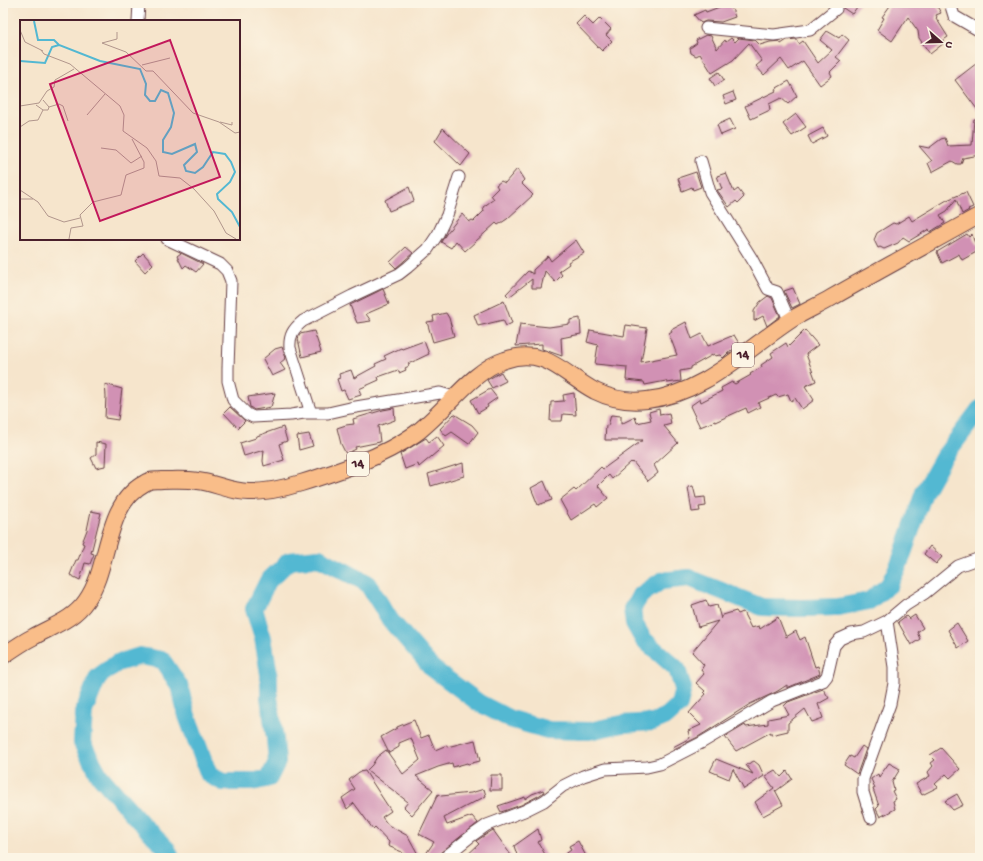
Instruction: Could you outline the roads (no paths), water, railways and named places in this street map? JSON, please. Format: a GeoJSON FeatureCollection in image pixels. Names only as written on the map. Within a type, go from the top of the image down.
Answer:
{"type":"FeatureCollection","features":[{"type":"Feature","properties":{"kind":"highway","name":"14"},"geometry":{"type":"LineString","coordinates":[[3,656],[33,637],[67,619],[85,604],[95,584],[106,545],[121,507],[129,496],[140,486],[150,480],[178,479],[197,481],[238,491],[264,491],[290,486],[345,469],[404,441],[427,424],[454,397],[491,365],[514,356],[529,356],[547,360],[596,391],[611,397],[627,400],[646,400],[678,394],[710,378],[790,322],[980,215]]}},
{"type":"Feature","properties":{"kind":"street"},"geometry":{"type":"LineString","coordinates":[[138,20],[139,3]]}},
{"type":"Feature","properties":{"kind":"street"},"geometry":{"type":"LineString","coordinates":[[706,28],[774,35],[810,30],[836,9],[836,3]]}},
{"type":"Feature","properties":{"kind":"street"},"geometry":{"type":"LineString","coordinates":[[950,3],[954,16],[980,31]]}},
{"type":"Feature","properties":{"kind":"street"},"geometry":{"type":"LineString","coordinates":[[701,161],[710,192],[752,259],[768,289],[778,292],[790,322]]}},
{"type":"Feature","properties":{"kind":"street"},"geometry":{"type":"LineString","coordinates":[[311,413],[290,348],[292,333],[303,321],[400,274],[428,249],[438,234],[447,215],[459,177]]}},
{"type":"Feature","properties":{"kind":"street"},"geometry":{"type":"LineString","coordinates":[[169,240],[220,264],[227,270],[231,281],[228,374],[233,400],[247,414],[253,417],[328,413],[440,393],[454,397]]}},
{"type":"Feature","properties":{"kind":"street"},"geometry":{"type":"LineString","coordinates":[[444,858],[487,825],[524,811],[544,801],[563,786],[583,776],[605,769],[647,767],[660,764],[701,743],[772,701],[823,681],[827,676],[834,646],[840,639],[851,634],[864,632],[887,621],[958,566],[980,558]]}},
{"type":"Feature","properties":{"kind":"street"},"geometry":{"type":"LineString","coordinates":[[871,818],[863,792],[863,779],[890,704],[894,683],[894,667],[887,621]]}},
{"type":"Feature","properties":{"kind":"waterway"},"geometry":{"type":"LineString","coordinates":[[171,858],[167,849],[140,822],[100,776],[82,743],[84,711],[98,677],[117,663],[140,656],[162,660],[179,685],[187,716],[209,775],[223,782],[252,782],[269,778],[277,762],[275,739],[269,697],[269,674],[263,638],[254,609],[268,581],[289,561],[319,558],[367,583],[391,621],[432,668],[479,703],[510,719],[548,730],[589,731],[622,724],[653,722],[667,716],[679,705],[683,688],[677,669],[643,639],[634,623],[632,609],[641,595],[661,581],[689,578],[762,607],[838,607],[869,601],[889,585],[900,562],[924,492],[943,458],[980,409]]}}]}
